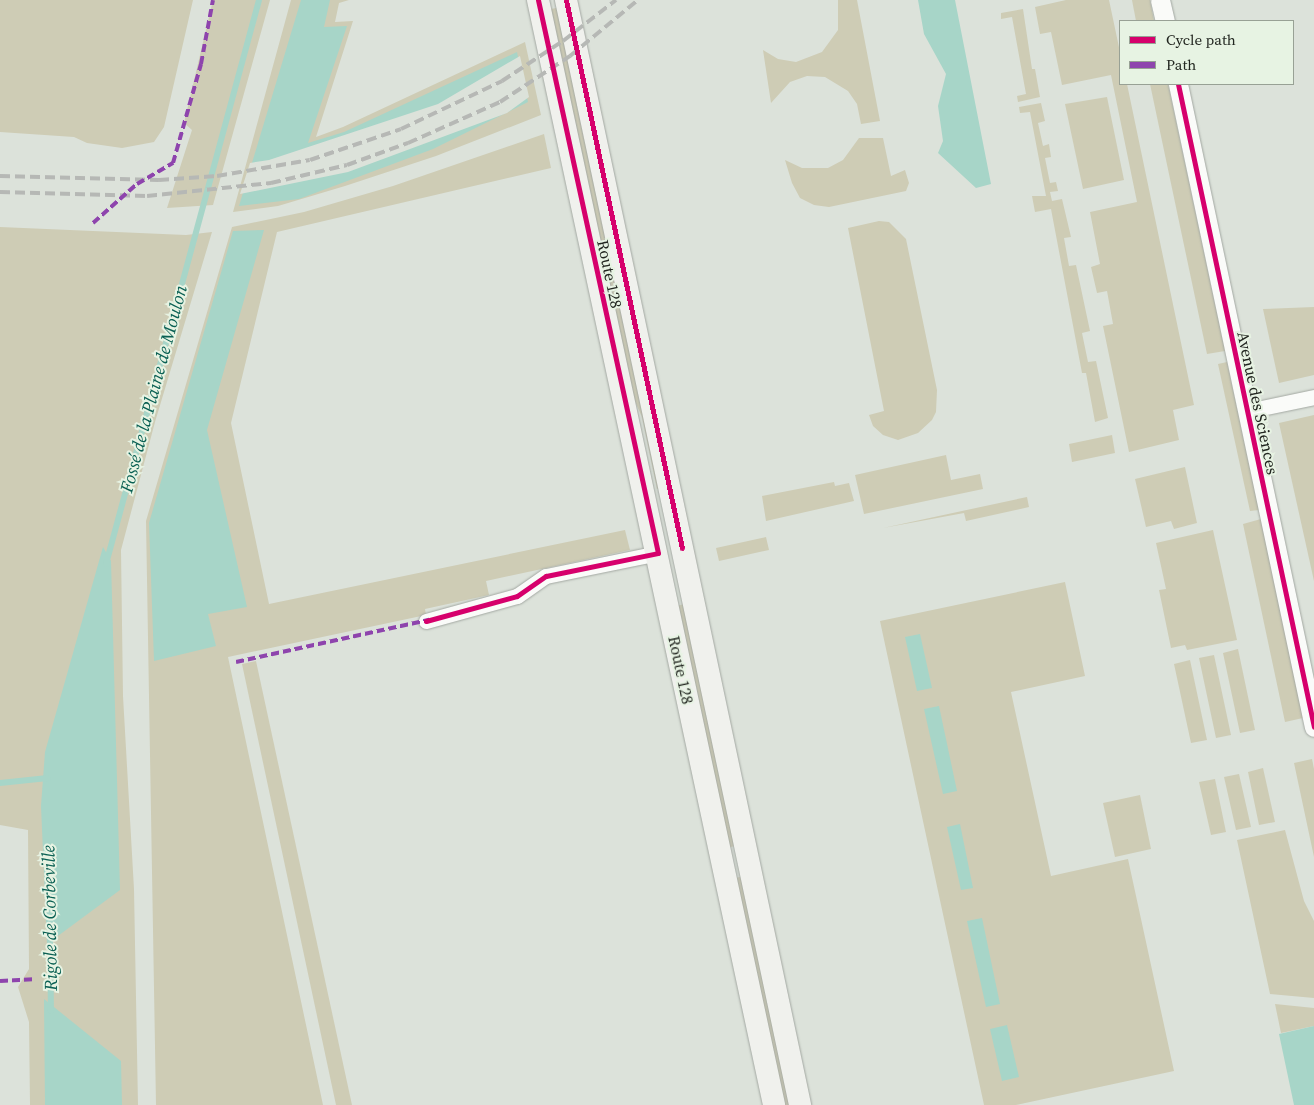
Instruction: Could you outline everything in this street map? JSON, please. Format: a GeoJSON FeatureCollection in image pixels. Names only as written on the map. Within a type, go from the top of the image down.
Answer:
{"type":"FeatureCollection","features":[{"type":"Feature","properties":{"kind":"main road","name":"Route 128"},"geometry":{"type":"LineString","coordinates":[[538,0],[658,553],[774,1105]]}},
{"type":"Feature","properties":{"kind":"main road","name":"Route 128"},"geometry":{"type":"LineString","coordinates":[[566,0],[800,1105]]}},
{"type":"Feature","properties":{"kind":"street"},"geometry":{"type":"LineString","coordinates":[[1160,0],[1165,20]]}},
{"type":"Feature","properties":{"kind":"street","name":"Avenue des Sciences"},"geometry":{"type":"LineString","coordinates":[[1178,85],[1314,727]]}},
{"type":"Feature","properties":{"kind":"street"},"geometry":{"type":"LineString","coordinates":[[1247,411],[1314,397]]}},
{"type":"Feature","properties":{"kind":"street"},"geometry":{"type":"LineString","coordinates":[[426,621],[517,596],[546,576],[658,553]]}},
{"type":"Feature","properties":{"kind":"shaded area"},"geometry":{"type":"Polygon","coordinates":[[[0,0],[193,0],[164,127],[154,142],[122,148],[87,143],[74,137],[0,132],[0,0]]]}},
{"type":"Feature","properties":{"kind":"shaded area"},"geometry":{"type":"Polygon","coordinates":[[[213,0],[270,0],[213,205],[167,208],[192,130],[184,123],[213,0]]]}},
{"type":"Feature","properties":{"kind":"shaded area"},"geometry":{"type":"Polygon","coordinates":[[[291,0],[349,0],[339,3],[335,22],[353,21],[316,137],[343,127],[525,42],[541,115],[436,156],[345,186],[278,206],[233,212],[291,0]]]}},
{"type":"Feature","properties":{"kind":"shaded area"},"geometry":{"type":"Polygon","coordinates":[[[838,0],[857,0],[880,121],[861,124],[857,104],[848,91],[825,77],[807,76],[790,82],[771,103],[763,50],[778,59],[796,62],[822,52],[838,30],[838,0]]]}},
{"type":"Feature","properties":{"kind":"shaded area"},"geometry":{"type":"Polygon","coordinates":[[[1066,0],[1109,0],[1119,47],[1119,85],[1127,85],[1194,405],[1173,410],[1179,440],[1129,452],[1103,326],[1113,324],[1107,291],[1097,293],[1091,267],[1100,264],[1090,212],[1137,202],[1111,75],[1062,85],[1051,32],[1040,34],[1035,7],[1066,0]]]}},
{"type":"Feature","properties":{"kind":"shaded area"},"geometry":{"type":"Polygon","coordinates":[[[1132,0],[1150,0],[1154,20],[1136,20],[1132,0]]]}},
{"type":"Feature","properties":{"kind":"shaded area"},"geometry":{"type":"Polygon","coordinates":[[[561,7],[663,487],[657,489],[642,417],[624,377],[546,10],[561,7]]]}},
{"type":"Feature","properties":{"kind":"shaded area"},"geometry":{"type":"Polygon","coordinates":[[[1023,9],[1032,69],[1035,69],[1040,97],[1018,102],[1017,96],[1026,94],[1012,17],[1001,19],[1001,13],[1023,9]]]}},
{"type":"Feature","properties":{"kind":"shaded area"},"geometry":{"type":"Polygon","coordinates":[[[1150,85],[1168,85],[1225,351],[1207,354],[1150,85]]]}},
{"type":"Feature","properties":{"kind":"shaded area"},"geometry":{"type":"Polygon","coordinates":[[[1107,97],[1124,180],[1083,189],[1065,104],[1107,97]]]}},
{"type":"Feature","properties":{"kind":"shaded area"},"geometry":{"type":"Polygon","coordinates":[[[1041,103],[1045,121],[1038,123],[1043,146],[1049,144],[1051,157],[1045,158],[1050,183],[1056,182],[1058,191],[1050,192],[1052,201],[1062,199],[1071,237],[1064,238],[1069,266],[1076,265],[1090,331],[1082,333],[1088,362],[1096,361],[1108,418],[1095,422],[1086,373],[1082,373],[1051,209],[1035,212],[1032,196],[1046,196],[1030,112],[1020,113],[1019,107],[1041,103]]]}},
{"type":"Feature","properties":{"kind":"shaded area"},"geometry":{"type":"Polygon","coordinates":[[[544,134],[551,168],[277,232],[231,423],[269,604],[625,530],[630,550],[486,581],[489,595],[425,609],[426,615],[228,657],[323,1105],[156,1105],[146,521],[232,227],[304,212],[393,186],[544,134]]]}},
{"type":"Feature","properties":{"kind":"shaded area"},"geometry":{"type":"Polygon","coordinates":[[[859,138],[883,138],[891,176],[905,170],[909,183],[906,191],[829,207],[814,205],[800,198],[792,183],[785,160],[802,168],[828,168],[843,160],[859,138]]]}},
{"type":"Feature","properties":{"kind":"shaded area"},"geometry":{"type":"Polygon","coordinates":[[[879,221],[889,222],[906,239],[937,390],[936,412],[932,420],[918,433],[898,440],[883,435],[873,426],[869,415],[884,411],[848,228],[879,221]]]}},
{"type":"Feature","properties":{"kind":"shaded area"},"geometry":{"type":"Polygon","coordinates":[[[0,227],[186,235],[212,232],[155,422],[121,550],[123,696],[134,889],[138,1105],[30,1105],[29,1022],[18,987],[29,969],[28,830],[0,825],[0,227]]]}},
{"type":"Feature","properties":{"kind":"shaded area"},"geometry":{"type":"Polygon","coordinates":[[[1314,307],[1314,375],[1279,383],[1263,309],[1314,307]]]}},
{"type":"Feature","properties":{"kind":"shaded area"},"geometry":{"type":"Polygon","coordinates":[[[1227,362],[1259,510],[1250,511],[1218,364],[1227,362]]]}},
{"type":"Feature","properties":{"kind":"shaded area"},"geometry":{"type":"Polygon","coordinates":[[[1314,415],[1314,581],[1279,423],[1314,415]]]}},
{"type":"Feature","properties":{"kind":"shaded area"},"geometry":{"type":"Polygon","coordinates":[[[1112,435],[1115,453],[1072,462],[1069,444],[1112,435]]]}},
{"type":"Feature","properties":{"kind":"shaded area"},"geometry":{"type":"Polygon","coordinates":[[[946,455],[951,480],[980,474],[983,489],[864,514],[855,475],[946,455]]]}},
{"type":"Feature","properties":{"kind":"shaded area"},"geometry":{"type":"Polygon","coordinates":[[[1185,467],[1197,523],[1174,529],[1171,521],[1146,527],[1135,479],[1185,467]]]}},
{"type":"Feature","properties":{"kind":"shaded area"},"geometry":{"type":"Polygon","coordinates":[[[834,482],[835,486],[849,483],[854,501],[766,521],[762,496],[834,482]]]}},
{"type":"Feature","properties":{"kind":"shaded area"},"geometry":{"type":"Polygon","coordinates":[[[1027,497],[1029,507],[966,521],[964,513],[883,528],[1027,497]]]}},
{"type":"Feature","properties":{"kind":"shaded area"},"geometry":{"type":"Polygon","coordinates":[[[1261,519],[1303,718],[1285,722],[1243,524],[1261,519]]]}},
{"type":"Feature","properties":{"kind":"shaded area"},"geometry":{"type":"Polygon","coordinates":[[[1213,530],[1237,640],[1187,650],[1185,645],[1171,648],[1159,590],[1166,589],[1156,543],[1213,530]]]}},
{"type":"Feature","properties":{"kind":"shaded area"},"geometry":{"type":"Polygon","coordinates":[[[766,537],[769,550],[719,561],[716,548],[766,537]]]}},
{"type":"Feature","properties":{"kind":"shaded area"},"geometry":{"type":"Polygon","coordinates":[[[1065,582],[1085,676],[1011,692],[1051,876],[1128,859],[1174,1071],[1016,1105],[984,1105],[880,621],[1065,582]]]}},
{"type":"Feature","properties":{"kind":"shaded area"},"geometry":{"type":"Polygon","coordinates":[[[688,603],[738,845],[724,849],[673,607],[688,603]]]}},
{"type":"Feature","properties":{"kind":"shaded area"},"geometry":{"type":"Polygon","coordinates":[[[1238,649],[1255,730],[1240,733],[1223,653],[1238,649]]]}},
{"type":"Feature","properties":{"kind":"shaded area"},"geometry":{"type":"Polygon","coordinates":[[[1214,655],[1231,735],[1216,738],[1199,658],[1214,655]]]}},
{"type":"Feature","properties":{"kind":"shaded area"},"geometry":{"type":"Polygon","coordinates":[[[1190,660],[1207,740],[1191,743],[1174,664],[1190,660]]]}},
{"type":"Feature","properties":{"kind":"shaded area"},"geometry":{"type":"Polygon","coordinates":[[[256,661],[352,1105],[336,1105],[242,664],[256,661]]]}},
{"type":"Feature","properties":{"kind":"shaded area"},"geometry":{"type":"Polygon","coordinates":[[[1312,759],[1314,769],[1314,857],[1294,763],[1312,759]]]}},
{"type":"Feature","properties":{"kind":"shaded area"},"geometry":{"type":"Polygon","coordinates":[[[1263,768],[1275,822],[1259,825],[1248,772],[1263,768]]]}},
{"type":"Feature","properties":{"kind":"shaded area"},"geometry":{"type":"Polygon","coordinates":[[[1239,774],[1251,827],[1236,830],[1224,777],[1239,774]]]}},
{"type":"Feature","properties":{"kind":"shaded area"},"geometry":{"type":"Polygon","coordinates":[[[1215,779],[1226,832],[1211,835],[1199,782],[1215,779]]]}},
{"type":"Feature","properties":{"kind":"shaded area"},"geometry":{"type":"Polygon","coordinates":[[[1140,795],[1151,849],[1115,857],[1103,803],[1140,795]]]}},
{"type":"Feature","properties":{"kind":"shaded area"},"geometry":{"type":"Polygon","coordinates":[[[1285,830],[1304,901],[1314,921],[1314,998],[1270,994],[1237,840],[1285,830]]]}},
{"type":"Feature","properties":{"kind":"shaded area"},"geometry":{"type":"Polygon","coordinates":[[[745,876],[794,1105],[783,1105],[730,879],[745,876]]]}},
{"type":"Feature","properties":{"kind":"shaded area"},"geometry":{"type":"Polygon","coordinates":[[[1275,1004],[1314,1008],[1314,1026],[1281,1033],[1275,1004]]]}},
{"type":"Feature","properties":{"kind":"water"},"geometry":{"type":"Polygon","coordinates":[[[301,0],[330,0],[324,27],[347,26],[308,143],[344,132],[517,52],[528,102],[433,149],[299,199],[239,206],[301,0]]]}},
{"type":"Feature","properties":{"kind":"water"},"geometry":{"type":"Polygon","coordinates":[[[918,0],[955,0],[991,184],[976,188],[938,153],[943,141],[938,106],[946,74],[924,34],[918,0]]]}},
{"type":"Feature","properties":{"kind":"water"},"geometry":{"type":"Polygon","coordinates":[[[264,230],[207,430],[247,607],[208,614],[216,646],[154,661],[149,523],[233,231],[264,230]]]}},
{"type":"Feature","properties":{"kind":"water"},"geometry":{"type":"Polygon","coordinates":[[[103,547],[111,561],[120,890],[47,944],[41,806],[45,752],[103,547]]]}},
{"type":"Feature","properties":{"kind":"water"},"geometry":{"type":"Polygon","coordinates":[[[920,634],[932,688],[917,691],[905,637],[920,634]]]}},
{"type":"Feature","properties":{"kind":"water"},"geometry":{"type":"Polygon","coordinates":[[[939,706],[957,791],[943,794],[924,709],[939,706]]]}},
{"type":"Feature","properties":{"kind":"water"},"geometry":{"type":"Polygon","coordinates":[[[960,824],[973,888],[961,890],[947,827],[960,824]]]}},
{"type":"Feature","properties":{"kind":"water"},"geometry":{"type":"Polygon","coordinates":[[[982,918],[1000,1004],[986,1007],[967,921],[982,918]]]}},
{"type":"Feature","properties":{"kind":"water"},"geometry":{"type":"Polygon","coordinates":[[[44,999],[121,1061],[122,1105],[45,1105],[44,999]]]}},
{"type":"Feature","properties":{"kind":"water"},"geometry":{"type":"Polygon","coordinates":[[[1007,1025],[1019,1077],[1002,1081],[990,1029],[1007,1025]]]}},
{"type":"Feature","properties":{"kind":"water"},"geometry":{"type":"Polygon","coordinates":[[[1314,1026],[1314,1105],[1294,1105],[1279,1034],[1314,1026]]]}},
{"type":"Feature","properties":{"kind":"pier"},"geometry":{"type":"Polygon","coordinates":[[[520,56],[529,97],[507,113],[348,172],[240,194],[250,163],[269,160],[438,104],[520,56]]]}},
{"type":"Feature","properties":{"kind":"waterway","name":"Fossé de la Plaine de Moulon"},"geometry":{"type":"LineString","coordinates":[[106,564],[259,0]]}},
{"type":"Feature","properties":{"kind":"waterway","name":"Rigole de Corbeville"},"geometry":{"type":"LineString","coordinates":[[0,783],[48,778]]}},
{"type":"Feature","properties":{"kind":"waterway","name":"Rigole de Corbeville"},"geometry":{"type":"LineString","coordinates":[[50,934],[51,1011]]}},
{"type":"Feature","properties":{"kind":"railway"},"geometry":{"type":"LineString","coordinates":[[0,176],[159,180],[217,176],[310,160],[401,129],[502,81],[563,41],[616,0]]}},
{"type":"Feature","properties":{"kind":"railway"},"geometry":{"type":"LineString","coordinates":[[0,192],[147,196],[271,183],[347,165],[408,143],[500,102],[570,56],[638,0]]}},
{"type":"Feature","properties":{"kind":"marked path"},"geometry":{"type":"LineString","coordinates":[[93,223],[137,184],[173,163],[201,64],[213,0]]}},
{"type":"Feature","properties":{"kind":"marked path"},"geometry":{"type":"LineString","coordinates":[[236,662],[429,620]]}},
{"type":"Feature","properties":{"kind":"marked path"},"geometry":{"type":"LineString","coordinates":[[0,981],[33,979]]}},
{"type":"Feature","properties":{"kind":"cycle path"},"geometry":{"type":"LineString","coordinates":[[426,621],[517,596],[546,576],[658,553],[538,0]]}},
{"type":"Feature","properties":{"kind":"cycle path"},"geometry":{"type":"LineString","coordinates":[[566,0],[682,548]]}},
{"type":"Feature","properties":{"kind":"cycle path"},"geometry":{"type":"LineString","coordinates":[[1178,85],[1314,727]]}}]}
